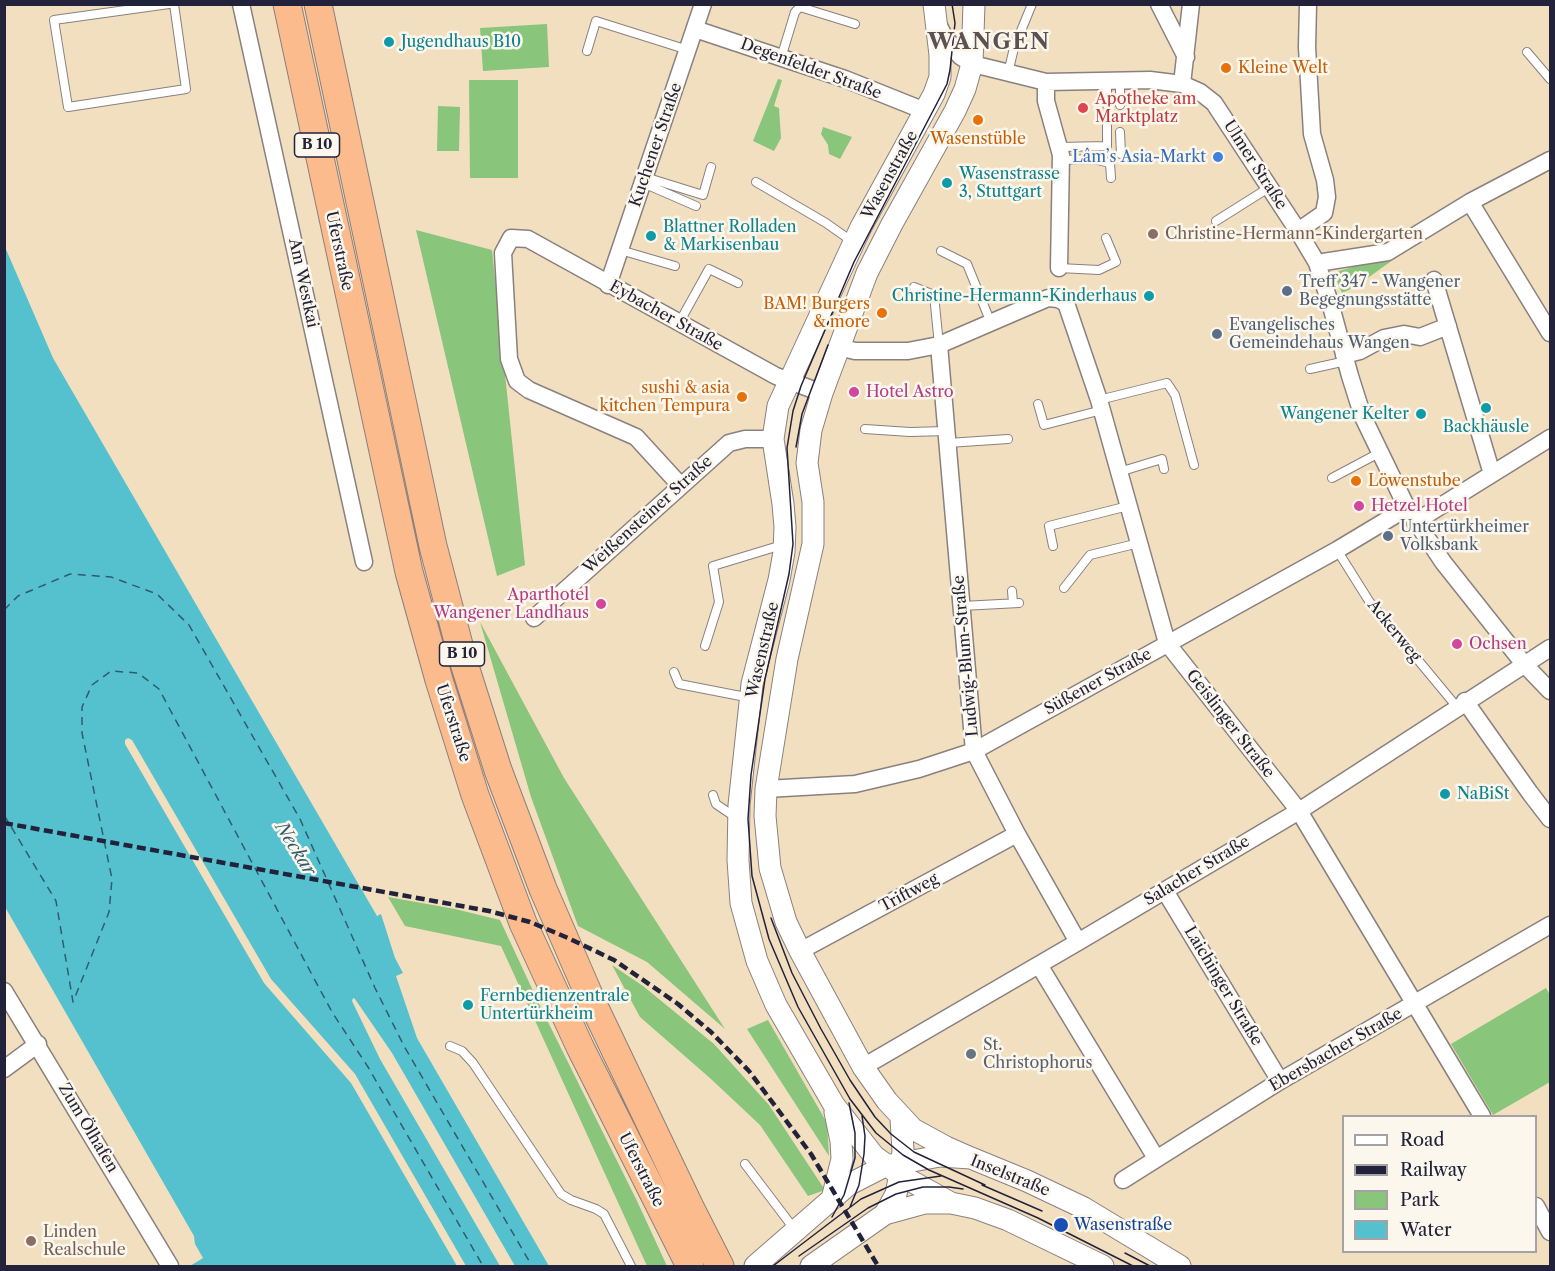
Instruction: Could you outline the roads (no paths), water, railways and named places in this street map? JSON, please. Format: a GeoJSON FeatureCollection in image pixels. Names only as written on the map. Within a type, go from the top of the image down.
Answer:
{"type":"FeatureCollection","features":[{"type":"Feature","properties":{"kind":"highway","name":"Uferstraße"},"geometry":{"type":"LineString","coordinates":[[287,4],[409,572],[439,680],[469,774],[523,923],[580,1047],[690,1266]]}},
{"type":"Feature","properties":{"kind":"highway","name":"Uferstraße"},"geometry":{"type":"LineString","coordinates":[[318,4],[433,546],[463,660],[498,770],[543,889],[592,1004],[720,1266]]}},
{"type":"Feature","properties":{"kind":"street","name":"Am Westkai"},"geometry":{"type":"LineString","coordinates":[[241,4],[364,562]]}},
{"type":"Feature","properties":{"kind":"street","name":"Kuchener Straße"},"geometry":{"type":"LineString","coordinates":[[608,285],[703,4]]}},
{"type":"Feature","properties":{"kind":"street","name":"Wasenstraße"},"geometry":{"type":"LineString","coordinates":[[971,1158],[923,1135],[901,1119],[863,1067],[786,922],[766,842],[766,789],[787,659],[813,544],[813,502],[807,448],[822,393],[867,273],[956,111],[965,89],[972,64],[974,4]]}},
{"type":"Feature","properties":{"kind":"street"},"geometry":{"type":"LineString","coordinates":[[1159,4],[1186,58]]}},
{"type":"Feature","properties":{"kind":"street"},"geometry":{"type":"LineString","coordinates":[[1182,84],[1191,4]]}},
{"type":"Feature","properties":{"kind":"street"},"geometry":{"type":"LineString","coordinates":[[1298,231],[1324,213],[1327,197],[1325,180],[1312,134],[1307,47],[1308,4]]}},
{"type":"Feature","properties":{"kind":"street","name":"Ulmer Straße"},"geometry":{"type":"LineString","coordinates":[[935,11],[944,36],[952,48],[972,64],[1046,82],[1150,80],[1182,84],[1200,92],[1214,103],[1317,263],[1363,417],[1411,515],[1443,562],[1524,664],[1551,691]]}},
{"type":"Feature","properties":{"kind":"street"},"geometry":{"type":"LineString","coordinates":[[935,11],[940,77]]}},
{"type":"Feature","properties":{"kind":"street","name":"Degenfelder Straße"},"geometry":{"type":"LineString","coordinates":[[695,29],[845,80],[925,111]]}},
{"type":"Feature","properties":{"kind":"street"},"geometry":{"type":"LineString","coordinates":[[940,77],[950,70],[972,64]]}},
{"type":"Feature","properties":{"kind":"street","name":"Wasenstraße"},"geometry":{"type":"LineString","coordinates":[[940,77],[934,94],[853,243],[778,406],[773,439],[783,504],[784,545],[779,580],[752,684],[738,819],[741,903],[754,953],[776,1005],[834,1105],[865,1146],[951,1203],[975,1208],[1008,1220],[1103,1266]]}},
{"type":"Feature","properties":{"kind":"street"},"geometry":{"type":"LineString","coordinates":[[1046,82],[1046,101],[1060,154],[1059,268]]}},
{"type":"Feature","properties":{"kind":"street"},"geometry":{"type":"LineString","coordinates":[[1317,263],[1388,252],[1470,202],[1551,160]]}},
{"type":"Feature","properties":{"kind":"street"},"geometry":{"type":"LineString","coordinates":[[1470,202],[1551,333]]}},
{"type":"Feature","properties":{"kind":"street","name":"Eybacher Straße"},"geometry":{"type":"LineString","coordinates":[[680,486],[636,437],[529,390],[517,381],[509,359],[503,253],[512,238],[528,239],[679,324],[788,381],[822,393]]}},
{"type":"Feature","properties":{"kind":"street"},"geometry":{"type":"LineString","coordinates":[[1434,280],[1492,474]]}},
{"type":"Feature","properties":{"kind":"street","name":"Geislinger Straße"},"geometry":{"type":"LineString","coordinates":[[992,323],[1048,298],[1066,303],[1100,405],[1167,643],[1299,811],[1481,1115]]}},
{"type":"Feature","properties":{"kind":"street"},"geometry":{"type":"LineString","coordinates":[[839,347],[855,351],[899,351],[939,345],[992,323]]}},
{"type":"Feature","properties":{"kind":"street"},"geometry":{"type":"LineString","coordinates":[[1345,358],[1384,338],[1404,334],[1420,337],[1448,326]]}},
{"type":"Feature","properties":{"kind":"street","name":"Ludwig-Blum-Straße"},"geometry":{"type":"LineString","coordinates":[[939,345],[974,751],[1017,834],[1078,942]]}},
{"type":"Feature","properties":{"kind":"street","name":"Süßener Straße"},"geometry":{"type":"LineString","coordinates":[[766,789],[855,784],[920,768],[974,751],[1337,550],[1492,474],[1551,438]]}},
{"type":"Feature","properties":{"kind":"street","name":"Weißensteiner Straße"},"geometry":{"type":"LineString","coordinates":[[534,618],[729,443],[745,439],[773,439]]}},
{"type":"Feature","properties":{"kind":"street","name":"Salacher Straße"},"geometry":{"type":"LineString","coordinates":[[863,1067],[1299,811],[1461,704],[1551,648]]}},
{"type":"Feature","properties":{"kind":"street","name":"Ackerweg"},"geometry":{"type":"LineString","coordinates":[[1461,704],[1551,819]]}},
{"type":"Feature","properties":{"kind":"street","name":"Triftweg"},"geometry":{"type":"LineString","coordinates":[[800,951],[1017,834]]}},
{"type":"Feature","properties":{"kind":"street","name":"Laichinger Straße"},"geometry":{"type":"LineString","coordinates":[[1165,891],[1280,1081]]}},
{"type":"Feature","properties":{"kind":"street","name":"Ebersbacher Straße"},"geometry":{"type":"LineString","coordinates":[[1123,1180],[1280,1081],[1551,925]]}},
{"type":"Feature","properties":{"kind":"street"},"geometry":{"type":"LineString","coordinates":[[1039,964],[1156,1158]]}},
{"type":"Feature","properties":{"kind":"street","name":"Zum Ölhafen"},"geometry":{"type":"LineString","coordinates":[[4,991],[170,1266]]}},
{"type":"Feature","properties":{"kind":"street"},"geometry":{"type":"LineString","coordinates":[[4,1069],[38,1044]]}},
{"type":"Feature","properties":{"kind":"street"},"geometry":{"type":"LineString","coordinates":[[832,1199],[839,1176],[842,1149],[834,1105]]}},
{"type":"Feature","properties":{"kind":"street"},"geometry":{"type":"LineString","coordinates":[[885,1214],[896,1194],[895,1168],[901,1119]]}},
{"type":"Feature","properties":{"kind":"street","name":"Inselstraße"},"geometry":{"type":"LineString","coordinates":[[756,1266],[848,1185],[895,1168],[940,1156],[971,1158],[1026,1180],[1084,1208],[1180,1266]]}},
{"type":"Feature","properties":{"kind":"street"},"geometry":{"type":"LineString","coordinates":[[811,1266],[885,1214],[925,1203],[951,1203]]}},
{"type":"Feature","properties":{"kind":"street"},"geometry":{"type":"LineString","coordinates":[[1537,1208],[1551,1232]]}},
{"type":"Feature","properties":{"kind":"lane"},"geometry":{"type":"LineString","coordinates":[[169,4],[54,20],[68,107],[186,89],[174,4]]}},
{"type":"Feature","properties":{"kind":"lane"},"geometry":{"type":"LineString","coordinates":[[1008,73],[1014,48],[1032,4]]}},
{"type":"Feature","properties":{"kind":"lane"},"geometry":{"type":"LineString","coordinates":[[781,58],[795,12],[800,7],[855,24]]}},
{"type":"Feature","properties":{"kind":"lane"},"geometry":{"type":"LineString","coordinates":[[587,51],[596,21],[688,50]]}},
{"type":"Feature","properties":{"kind":"lane"},"geometry":{"type":"LineString","coordinates":[[1527,52],[1551,79]]}},
{"type":"Feature","properties":{"kind":"lane"},"geometry":{"type":"LineString","coordinates":[[1113,81],[1120,105]]}},
{"type":"Feature","properties":{"kind":"lane"},"geometry":{"type":"LineString","coordinates":[[1107,105],[1113,81]]}},
{"type":"Feature","properties":{"kind":"lane"},"geometry":{"type":"LineString","coordinates":[[1060,154],[1107,146],[1107,126]]}},
{"type":"Feature","properties":{"kind":"lane"},"geometry":{"type":"LineString","coordinates":[[1120,132],[1121,154]]}},
{"type":"Feature","properties":{"kind":"lane"},"geometry":{"type":"LineString","coordinates":[[1060,154],[1110,163],[1111,178]]}},
{"type":"Feature","properties":{"kind":"lane"},"geometry":{"type":"LineString","coordinates":[[644,180],[703,195],[711,167]]}},
{"type":"Feature","properties":{"kind":"lane"},"geometry":{"type":"LineString","coordinates":[[644,180],[696,206]]}},
{"type":"Feature","properties":{"kind":"lane"},"geometry":{"type":"LineString","coordinates":[[756,182],[826,223],[853,243]]}},
{"type":"Feature","properties":{"kind":"lane"},"geometry":{"type":"LineString","coordinates":[[1216,221],[1270,188]]}},
{"type":"Feature","properties":{"kind":"lane"},"geometry":{"type":"LineString","coordinates":[[1059,268],[1099,270],[1116,262],[1106,238]]}},
{"type":"Feature","properties":{"kind":"lane"},"geometry":{"type":"LineString","coordinates":[[620,250],[675,266]]}},
{"type":"Feature","properties":{"kind":"lane"},"geometry":{"type":"LineString","coordinates":[[941,251],[967,264],[992,323]]}},
{"type":"Feature","properties":{"kind":"lane"},"geometry":{"type":"LineString","coordinates":[[679,324],[709,269],[738,283]]}},
{"type":"Feature","properties":{"kind":"lane"},"geometry":{"type":"LineString","coordinates":[[914,287],[934,295],[939,345]]}},
{"type":"Feature","properties":{"kind":"lane"},"geometry":{"type":"LineString","coordinates":[[1310,369],[1345,358]]}},
{"type":"Feature","properties":{"kind":"lane"},"geometry":{"type":"LineString","coordinates":[[1038,404],[1044,425],[1167,383],[1175,395],[1194,465]]}},
{"type":"Feature","properties":{"kind":"lane"},"geometry":{"type":"LineString","coordinates":[[865,429],[947,437],[1008,439]]}},
{"type":"Feature","properties":{"kind":"lane"},"geometry":{"type":"LineString","coordinates":[[1332,478],[1379,453]]}},
{"type":"Feature","properties":{"kind":"lane"},"geometry":{"type":"LineString","coordinates":[[1119,472],[1161,459],[1164,469]]}},
{"type":"Feature","properties":{"kind":"lane"},"geometry":{"type":"LineString","coordinates":[[1053,546],[1049,526],[1128,506]]}},
{"type":"Feature","properties":{"kind":"lane"},"geometry":{"type":"LineString","coordinates":[[1064,588],[1090,555],[1139,543]]}},
{"type":"Feature","properties":{"kind":"lane"},"geometry":{"type":"LineString","coordinates":[[705,646],[719,602],[713,566],[784,545]]}},
{"type":"Feature","properties":{"kind":"lane","name":"Ackerweg"},"geometry":{"type":"LineString","coordinates":[[1337,550],[1369,601],[1461,704]]}},
{"type":"Feature","properties":{"kind":"lane"},"geometry":{"type":"LineString","coordinates":[[962,606],[1016,603],[1012,591]]}},
{"type":"Feature","properties":{"kind":"lane"},"geometry":{"type":"LineString","coordinates":[[674,672],[679,684],[751,698]]}},
{"type":"Feature","properties":{"kind":"lane"},"geometry":{"type":"LineString","coordinates":[[713,795],[716,804],[738,819]]}},
{"type":"Feature","properties":{"kind":"lane"},"geometry":{"type":"LineString","coordinates":[[450,1046],[462,1051],[473,1063],[561,1194],[604,1214],[631,1266]]}},
{"type":"Feature","properties":{"kind":"lane"},"geometry":{"type":"LineString","coordinates":[[745,1164],[796,1232]]}},
{"type":"Feature","properties":{"kind":"water","name":"Neckar"},"geometry":{"type":"Polygon","coordinates":[[[5,247],[53,358],[377,916],[381,914],[395,958],[403,973],[396,976],[417,1038],[549,1266],[515,1266],[392,1053],[353,998],[352,1001],[380,1059],[500,1266],[466,1266],[355,1074],[271,979],[132,740],[128,738],[125,744],[264,983],[351,1083],[457,1266],[190,1266],[203,1258],[195,1244],[194,1236],[5,907],[5,247]]]}},
{"type":"Feature","properties":{"kind":"tram line"},"geometry":{"type":"LineString","coordinates":[[952,4],[955,23],[947,84],[854,262],[801,386],[793,411],[787,448],[793,544],[789,574],[765,679],[751,775],[748,819],[752,876],[769,939],[798,1007],[850,1099],[876,1133],[903,1155],[929,1170],[1038,1218],[1133,1266]]}},
{"type":"Feature","properties":{"kind":"tram line"},"geometry":{"type":"LineString","coordinates":[[796,447],[802,414],[828,345]]}},
{"type":"Feature","properties":{"kind":"tram line"},"geometry":{"type":"LineString","coordinates":[[771,918],[792,973],[821,1029],[850,1080],[875,1117],[891,1134],[914,1152],[985,1185]]}},
{"type":"Feature","properties":{"kind":"tram line"},"geometry":{"type":"LineString","coordinates":[[832,1217],[844,1195],[855,1158],[855,1133],[849,1103]]}},
{"type":"Feature","properties":{"kind":"tram line"},"geometry":{"type":"LineString","coordinates":[[850,1207],[859,1185],[864,1154],[865,1136],[862,1116]]}},
{"type":"Feature","properties":{"kind":"tram line"},"geometry":{"type":"LineString","coordinates":[[773,1266],[861,1199],[899,1182],[941,1176]]}},
{"type":"Feature","properties":{"kind":"tram line"},"geometry":{"type":"LineString","coordinates":[[982,1185],[1042,1211]]}},
{"type":"Feature","properties":{"kind":"tram line"},"geometry":{"type":"LineString","coordinates":[[799,1256],[868,1208],[896,1194],[923,1187],[963,1189]]}},
{"type":"Feature","properties":{"kind":"tram line"},"geometry":{"type":"LineString","coordinates":[[1125,1253],[1150,1266]]}},
{"type":"Feature","properties":{"kind":"railway"},"geometry":{"type":"LineString","coordinates":[[4,823],[489,911],[530,922],[614,960],[678,1004],[711,1032],[749,1071],[811,1154],[878,1266]]}},
{"type":"Feature","properties":{"kind":"place","name":"Jugendhaus B10"},"geometry":{"type":"Point","coordinates":[389,42]}},
{"type":"Feature","properties":{"kind":"place","name":"Kleine Welt"},"geometry":{"type":"Point","coordinates":[1226,68]}},
{"type":"Feature","properties":{"kind":"place","name":"Apotheke am Marktplatz"},"geometry":{"type":"Point","coordinates":[1083,108]}},
{"type":"Feature","properties":{"kind":"place","name":"Wasenstüble"},"geometry":{"type":"Point","coordinates":[978,120]}},
{"type":"Feature","properties":{"kind":"place","name":"Lâm’s Asia-Markt"},"geometry":{"type":"Point","coordinates":[1218,157]}},
{"type":"Feature","properties":{"kind":"place","name":"Wasenstrasse 3, Stuttgart"},"geometry":{"type":"Point","coordinates":[947,183]}},
{"type":"Feature","properties":{"kind":"place","name":"Christine-Hermann-Kindergarten"},"geometry":{"type":"Point","coordinates":[1153,234]}},
{"type":"Feature","properties":{"kind":"place","name":"Blattner Rolladen & Markisenbau"},"geometry":{"type":"Point","coordinates":[651,236]}},
{"type":"Feature","properties":{"kind":"place","name":"Treff 347 - Wangener Begegnungsstätte"},"geometry":{"type":"Point","coordinates":[1287,291]}},
{"type":"Feature","properties":{"kind":"place","name":"Christine-Hermann-Kinderhaus"},"geometry":{"type":"Point","coordinates":[1149,296]}},
{"type":"Feature","properties":{"kind":"place","name":"BAM! Burgers & more"},"geometry":{"type":"Point","coordinates":[882,313]}},
{"type":"Feature","properties":{"kind":"place","name":"Evangelisches Gemeindehaus Wangen"},"geometry":{"type":"Point","coordinates":[1217,334]}},
{"type":"Feature","properties":{"kind":"place","name":"Hotel Astro"},"geometry":{"type":"Point","coordinates":[854,392]}},
{"type":"Feature","properties":{"kind":"place","name":"sushi & asia kitchen Tempura"},"geometry":{"type":"Point","coordinates":[742,397]}},
{"type":"Feature","properties":{"kind":"place","name":"Backhäusle"},"geometry":{"type":"Point","coordinates":[1486,408]}},
{"type":"Feature","properties":{"kind":"place","name":"Wangener Kelter"},"geometry":{"type":"Point","coordinates":[1421,414]}},
{"type":"Feature","properties":{"kind":"place","name":"Löwenstube"},"geometry":{"type":"Point","coordinates":[1356,481]}},
{"type":"Feature","properties":{"kind":"place","name":"Hetzel Hotel"},"geometry":{"type":"Point","coordinates":[1359,506]}},
{"type":"Feature","properties":{"kind":"place","name":"Untertürkheimer Volksbank"},"geometry":{"type":"Point","coordinates":[1388,536]}},
{"type":"Feature","properties":{"kind":"place","name":"Aparthotel Wangener Landhaus"},"geometry":{"type":"Point","coordinates":[601,604]}},
{"type":"Feature","properties":{"kind":"place","name":"Ochsen"},"geometry":{"type":"Point","coordinates":[1457,644]}},
{"type":"Feature","properties":{"kind":"place","name":"NaBiSt"},"geometry":{"type":"Point","coordinates":[1445,794]}},
{"type":"Feature","properties":{"kind":"place","name":"Fernbedienzentrale Untertürkheim"},"geometry":{"type":"Point","coordinates":[468,1005]}},
{"type":"Feature","properties":{"kind":"place","name":"St. Christophorus"},"geometry":{"type":"Point","coordinates":[971,1054]}},
{"type":"Feature","properties":{"kind":"place","name":"Wasenstraße"},"geometry":{"type":"Point","coordinates":[1061,1225]}},
{"type":"Feature","properties":{"kind":"place","name":"Linden Realschule"},"geometry":{"type":"Point","coordinates":[31,1241]}},
{"type":"Feature","properties":{"kind":"district","name":"WANGEN"},"geometry":{"type":"Point","coordinates":[989,43]}}]}
